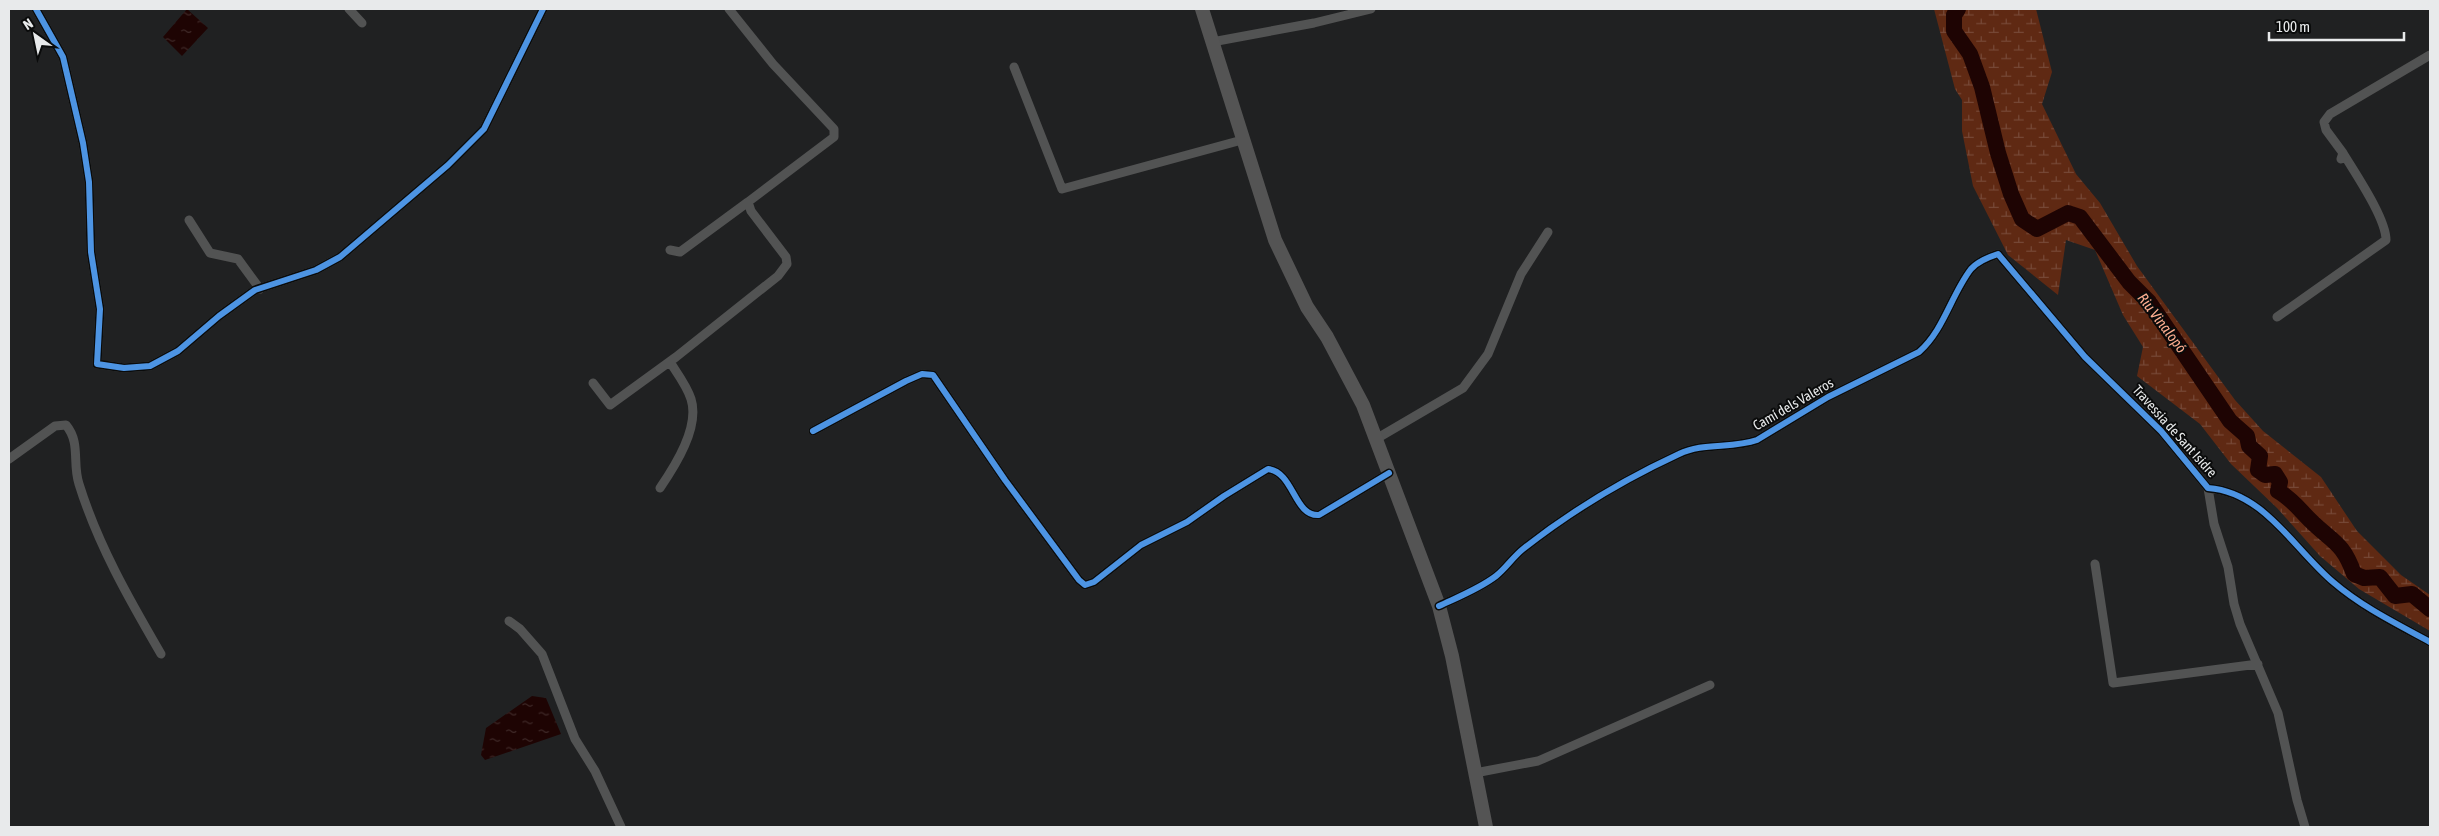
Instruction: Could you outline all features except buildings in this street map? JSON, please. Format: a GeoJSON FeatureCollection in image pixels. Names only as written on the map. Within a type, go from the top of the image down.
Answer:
{"type":"FeatureCollection","features":[{"type":"Feature","properties":{"kind":"main road"},"geometry":{"type":"LineString","coordinates":[[1202,9],[1275,240],[1288,271],[1363,404],[1439,606],[1452,656],[1486,827]]}},
{"type":"Feature","properties":{"kind":"street"},"geometry":{"type":"LineString","coordinates":[[36,9],[63,57],[83,143],[88,182],[92,252],[100,310],[97,364],[124,368],[150,366],[178,351],[219,316],[260,288],[316,270],[340,257],[448,165],[484,129],[543,9]]}},
{"type":"Feature","properties":{"kind":"street"},"geometry":{"type":"LineString","coordinates":[[349,9],[362,23]]}},
{"type":"Feature","properties":{"kind":"street"},"geometry":{"type":"LineString","coordinates":[[670,250],[680,252],[814,154],[834,137],[834,129],[773,64],[729,9]]}},
{"type":"Feature","properties":{"kind":"street"},"geometry":{"type":"LineString","coordinates":[[1212,42],[1314,23],[1371,9]]}},
{"type":"Feature","properties":{"kind":"street"},"geometry":{"type":"LineString","coordinates":[[2277,317],[2386,240],[2386,230],[2358,178],[2326,130],[2324,122],[2330,114],[2430,55]]}},
{"type":"Feature","properties":{"kind":"street"},"geometry":{"type":"LineString","coordinates":[[1014,67],[1062,189],[1242,140]]}},
{"type":"Feature","properties":{"kind":"street"},"geometry":{"type":"LineString","coordinates":[[593,383],[610,405],[670,362],[778,276],[787,264],[786,257],[751,211],[748,202]]}},
{"type":"Feature","properties":{"kind":"street"},"geometry":{"type":"LineString","coordinates":[[189,220],[210,253],[238,259],[260,288]]}},
{"type":"Feature","properties":{"kind":"street"},"geometry":{"type":"LineString","coordinates":[[1376,439],[1463,388],[1488,354],[1521,274],[1548,232]]}},
{"type":"Feature","properties":{"kind":"street","name":"Travessia de Sant Isidre"},"geometry":{"type":"LineString","coordinates":[[1998,254],[2085,357],[2155,424],[2208,488],[2223,489],[2244,498],[2282,529],[2332,582],[2368,608],[2430,642]]}},
{"type":"Feature","properties":{"kind":"street","name":"Camí dels Valeros"},"geometry":{"type":"LineString","coordinates":[[1439,606],[1471,591],[1496,576],[1522,550],[1567,518],[1622,484],[1672,457],[1703,447],[1744,444],[1757,440],[1828,397],[1919,352],[1930,342],[1972,268],[1985,259],[1998,254]]}},
{"type":"Feature","properties":{"kind":"street"},"geometry":{"type":"LineString","coordinates":[[660,488],[679,460],[693,417],[691,399],[670,362]]}},
{"type":"Feature","properties":{"kind":"street"},"geometry":{"type":"LineString","coordinates":[[812,431],[906,381],[922,374],[933,375],[1005,480],[1079,580],[1085,585],[1094,582],[1142,545],[1187,522],[1268,469],[1277,470],[1284,477],[1306,511],[1312,516],[1320,515],[1389,473]]}},
{"type":"Feature","properties":{"kind":"street"},"geometry":{"type":"LineString","coordinates":[[9,459],[55,426],[66,425],[74,435],[78,482],[113,572],[161,654]]}},
{"type":"Feature","properties":{"kind":"street"},"geometry":{"type":"LineString","coordinates":[[2208,488],[2214,524],[2228,567],[2234,604],[2240,624],[2278,713],[2297,800],[2305,827]]}},
{"type":"Feature","properties":{"kind":"street"},"geometry":{"type":"LineString","coordinates":[[2095,564],[2113,683],[2258,664]]}},
{"type":"Feature","properties":{"kind":"street"},"geometry":{"type":"LineString","coordinates":[[509,621],[542,654],[575,739],[595,771],[621,827]]}},
{"type":"Feature","properties":{"kind":"street"},"geometry":{"type":"LineString","coordinates":[[1475,773],[1538,761],[1710,685]]}},
{"type":"Feature","properties":{"kind":"green space"},"geometry":{"type":"Polygon","coordinates":[[[1934,9],[2036,9],[2052,72],[2042,104],[2076,174],[2100,203],[2137,266],[2235,400],[2263,431],[2321,477],[2357,531],[2401,575],[2430,595],[2430,631],[2359,589],[2320,556],[2277,508],[2231,464],[2200,424],[2137,376],[2143,347],[2123,315],[2095,250],[2066,240],[2058,295],[2008,255],[1973,186],[1962,131],[1962,100],[1955,89],[1934,9]]]}},
{"type":"Feature","properties":{"kind":"water"},"geometry":{"type":"Polygon","coordinates":[[[187,9],[208,28],[182,56],[163,37],[187,9]]]}},
{"type":"Feature","properties":{"kind":"water"},"geometry":{"type":"Polygon","coordinates":[[[532,696],[546,698],[561,734],[485,760],[481,755],[486,728],[532,696]]]}},
{"type":"Feature","properties":{"kind":"waterway","name":"Riu Vinalopó"},"geometry":{"type":"LineString","coordinates":[[1958,9],[1954,15],[1954,31],[1970,54],[1982,87],[1998,153],[2011,194],[2022,219],[2037,229],[2068,213],[2080,217],[2129,282],[2149,302],[2230,421],[2247,436],[2249,446],[2260,456],[2258,470],[2265,475],[2275,474],[2280,482],[2278,491],[2336,543],[2346,555],[2354,574],[2364,578],[2380,577],[2395,596],[2412,594],[2430,609]]}},
{"type":"Feature","properties":{"kind":"cycle path"},"geometry":{"type":"LineString","coordinates":[[36,9],[63,57],[83,143],[89,182],[91,252],[100,309],[97,364],[124,368],[150,366],[178,351],[219,316],[255,290],[316,270],[340,257],[448,165],[484,129],[543,9]]}},
{"type":"Feature","properties":{"kind":"cycle path"},"geometry":{"type":"LineString","coordinates":[[1439,606],[1489,581],[1500,573],[1519,552],[1541,535],[1598,497],[1638,474],[1688,450],[1747,443],[1757,440],[1828,397],[1919,352],[1935,333],[1971,269],[1987,258],[1998,254],[2085,357],[2161,431],[2208,488],[2228,492],[2246,500],[2262,511],[2277,524],[2319,569],[2344,591],[2380,615],[2430,642]]}},
{"type":"Feature","properties":{"kind":"cycle path"},"geometry":{"type":"LineString","coordinates":[[813,431],[906,381],[922,374],[933,375],[1005,480],[1079,580],[1085,585],[1094,582],[1141,545],[1187,522],[1268,469],[1277,472],[1283,478],[1304,509],[1311,514],[1319,515],[1389,473]]}}]}
